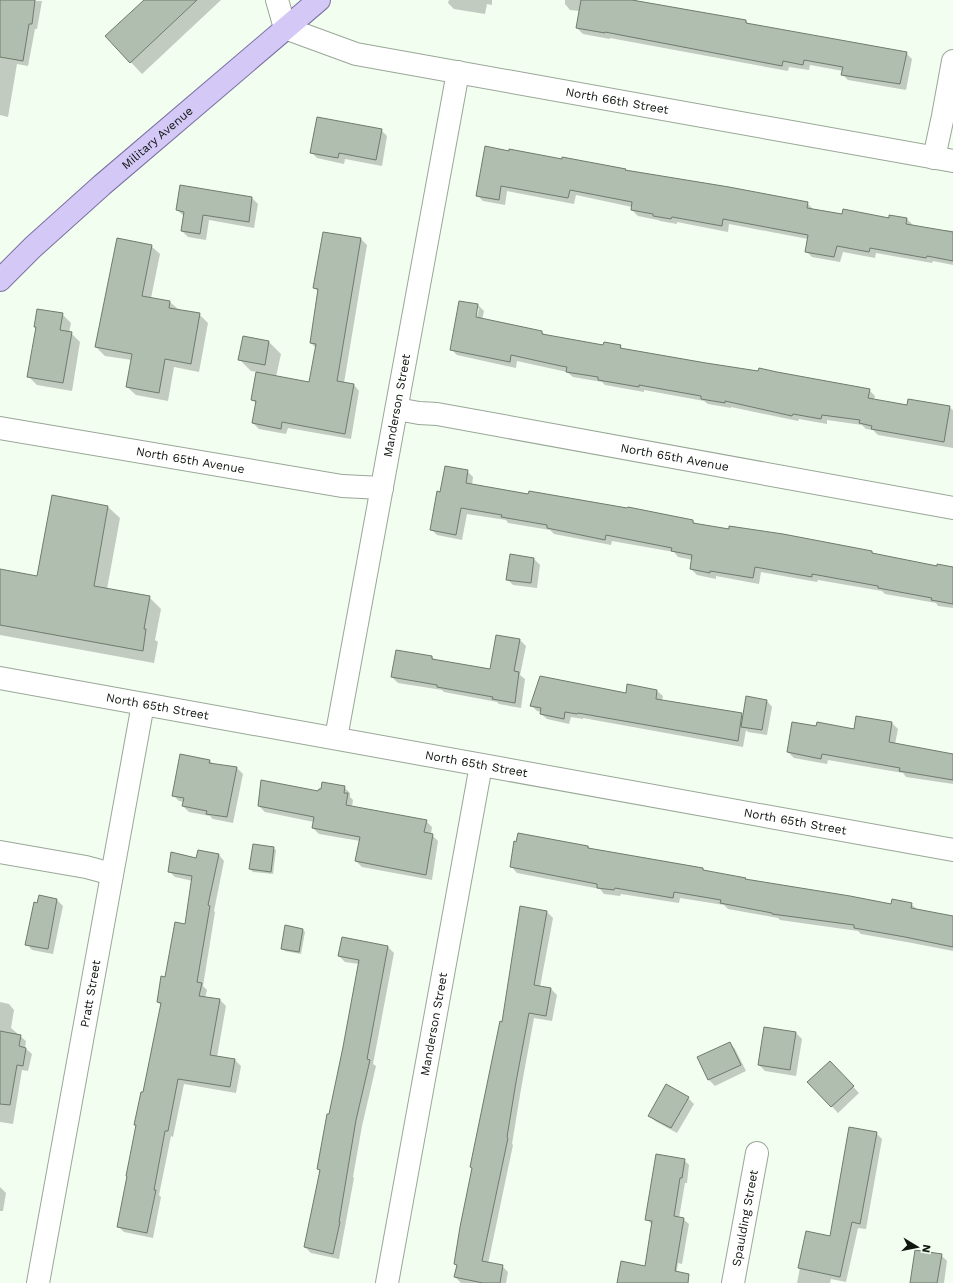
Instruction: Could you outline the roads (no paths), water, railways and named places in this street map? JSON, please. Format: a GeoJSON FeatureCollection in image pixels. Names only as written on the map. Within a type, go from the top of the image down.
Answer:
{"type":"FeatureCollection","features":[{"type":"Feature","properties":{"kind":"main road","name":"Military Avenue"},"geometry":{"type":"LineString","coordinates":[[0,280],[33,247],[102,185],[319,0]]}},
{"type":"Feature","properties":{"kind":"street"},"geometry":{"type":"LineString","coordinates":[[277,0],[285,28]]}},
{"type":"Feature","properties":{"kind":"street","name":"North 66th Street"},"geometry":{"type":"LineString","coordinates":[[285,28],[356,54],[943,159]]}},
{"type":"Feature","properties":{"kind":"street"},"geometry":{"type":"LineString","coordinates":[[943,159],[943,116],[953,62]]}},
{"type":"Feature","properties":{"kind":"street","name":"Manderson Street"},"geometry":{"type":"LineString","coordinates":[[336,738],[458,72]]}},
{"type":"Feature","properties":{"kind":"street","name":"North 65th Avenue"},"geometry":{"type":"LineString","coordinates":[[397,409],[419,413],[437,414],[953,508]]}},
{"type":"Feature","properties":{"kind":"street","name":"North 65th Avenue"},"geometry":{"type":"LineString","coordinates":[[0,428],[342,486],[382,488]]}},
{"type":"Feature","properties":{"kind":"street","name":"North 65th Street"},"geometry":{"type":"LineString","coordinates":[[0,678],[953,850]]}},
{"type":"Feature","properties":{"kind":"street","name":"Pratt Street"},"geometry":{"type":"LineString","coordinates":[[38,1283],[143,704]]}},
{"type":"Feature","properties":{"kind":"street","name":"Manderson Street"},"geometry":{"type":"LineString","coordinates":[[388,1283],[481,765]]}},
{"type":"Feature","properties":{"kind":"street"},"geometry":{"type":"LineString","coordinates":[[0,852],[86,867],[112,874]]}},
{"type":"Feature","properties":{"kind":"street","name":"Spaulding Street"},"geometry":{"type":"LineString","coordinates":[[733,1283],[757,1154]]}}]}
